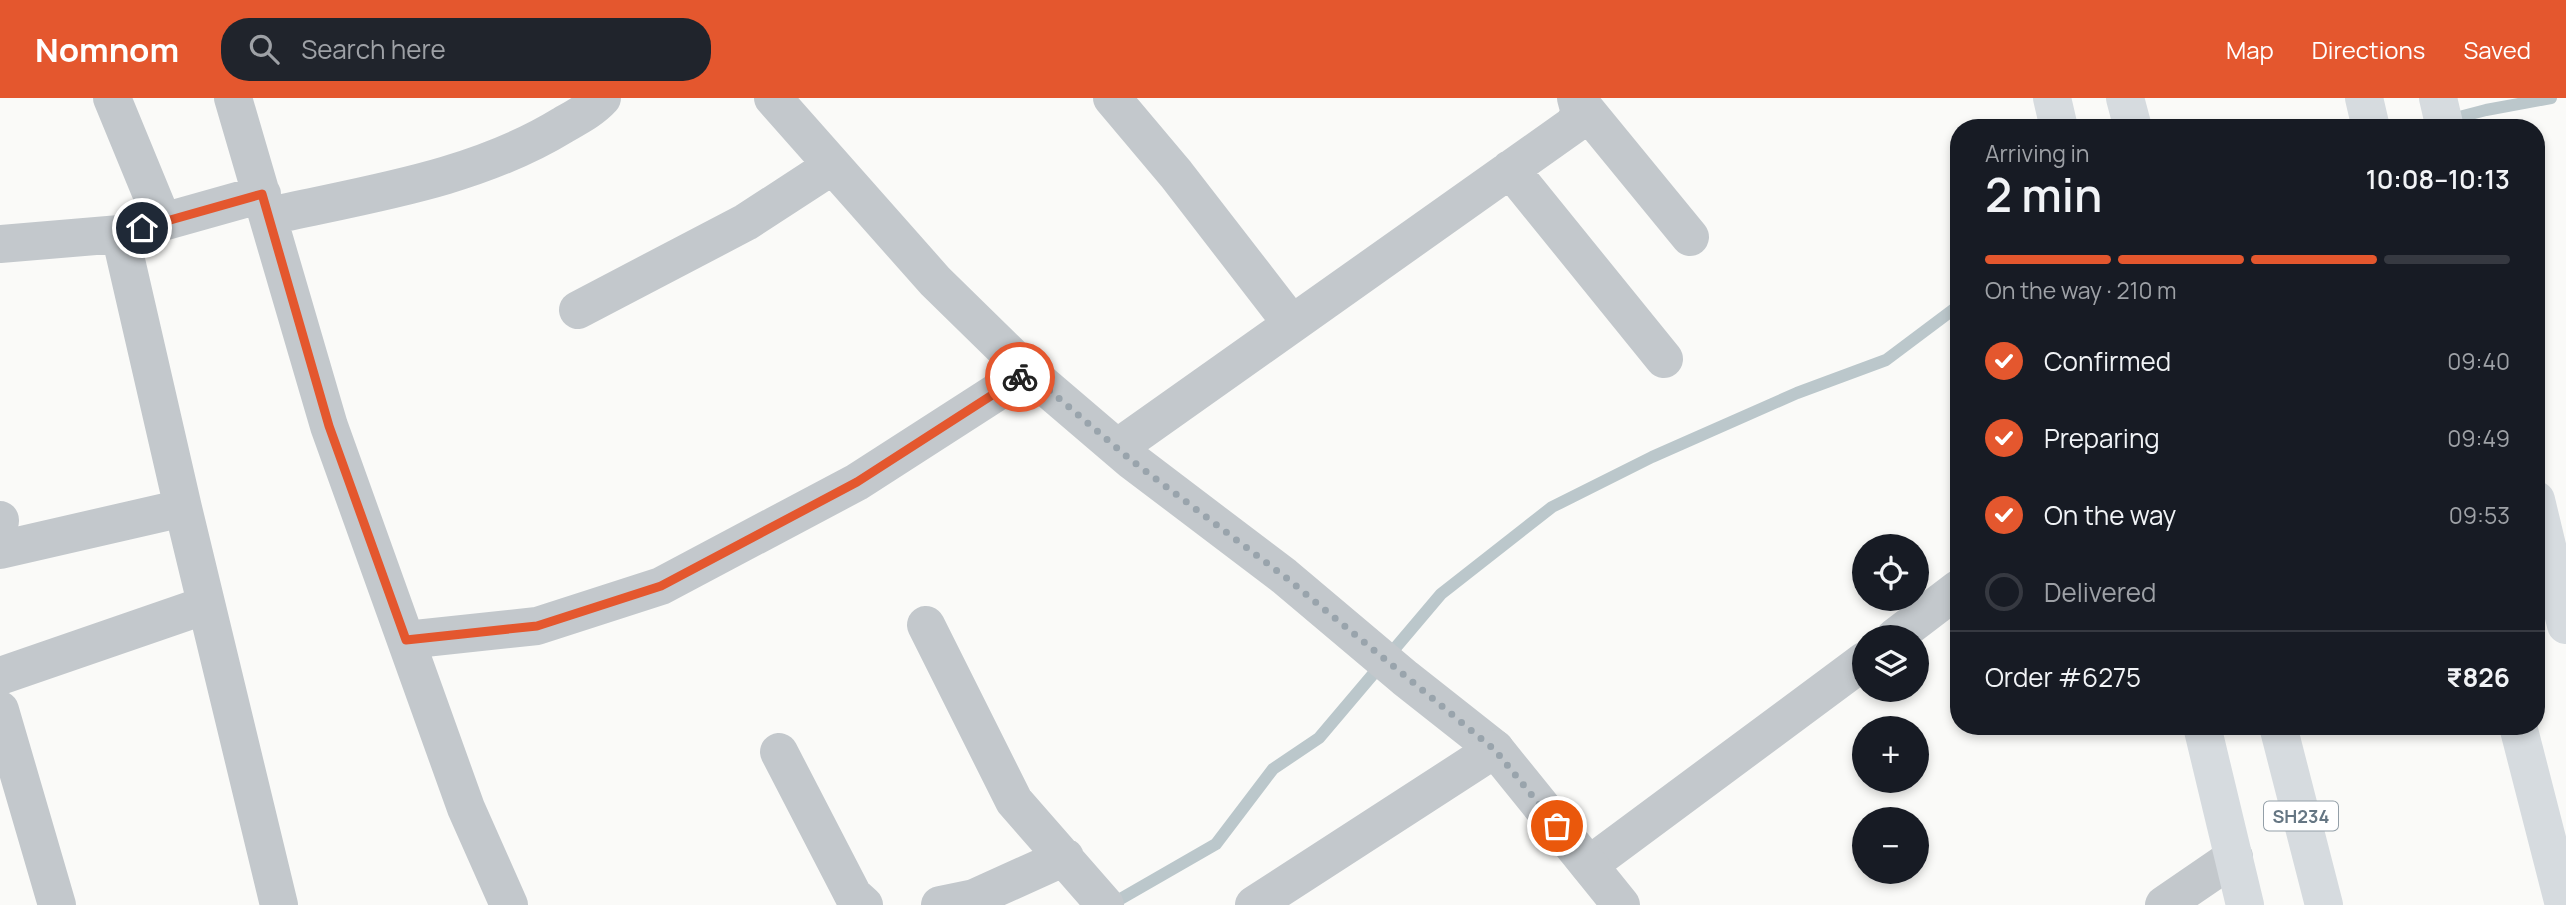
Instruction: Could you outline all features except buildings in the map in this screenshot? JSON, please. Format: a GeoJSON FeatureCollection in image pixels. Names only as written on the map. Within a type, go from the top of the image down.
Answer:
{"type":"FeatureCollection","features":[{"type":"Feature","properties":{"kind":"main road"},"geometry":{"type":"LineString","coordinates":[[2052,98],[2057,119]]}},
{"type":"Feature","properties":{"kind":"main road"},"geometry":{"type":"LineString","coordinates":[[2125,98],[2131,119]]}},
{"type":"Feature","properties":{"kind":"main road"},"geometry":{"type":"LineString","coordinates":[[2364,98],[2369,119]]}},
{"type":"Feature","properties":{"kind":"main road"},"geometry":{"type":"LineString","coordinates":[[2438,98],[2443,119]]}},
{"type":"Feature","properties":{"kind":"main road"},"geometry":{"type":"LineString","coordinates":[[2545,538],[2566,625]]}},
{"type":"Feature","properties":{"kind":"main road"},"geometry":{"type":"LineString","coordinates":[[2204,735],[2245,905]]}},
{"type":"Feature","properties":{"kind":"main road","name":"SH234"},"geometry":{"type":"LineString","coordinates":[[2280,735],[2324,905]]}},
{"type":"Feature","properties":{"kind":"main road"},"geometry":{"type":"LineString","coordinates":[[2520,735],[2564,905]]}},
{"type":"Feature","properties":{"kind":"street"},"geometry":{"type":"LineString","coordinates":[[112,98],[163,222]]}},
{"type":"Feature","properties":{"kind":"street"},"geometry":{"type":"LineString","coordinates":[[233,98],[329,426],[466,808],[509,905]]}},
{"type":"Feature","properties":{"kind":"street"},"geometry":{"type":"LineString","coordinates":[[0,244],[120,234],[163,222],[427,181],[533,144],[594,106],[602,98]]}},
{"type":"Feature","properties":{"kind":"street"},"geometry":{"type":"LineString","coordinates":[[773,98],[935,281],[1028,372],[1117,448],[1284,576],[1495,750],[1622,905]]}},
{"type":"Feature","properties":{"kind":"street"},"geometry":{"type":"LineString","coordinates":[[1112,98],[1176,174],[1292,324]]}},
{"type":"Feature","properties":{"kind":"street"},"geometry":{"type":"LineString","coordinates":[[1117,448],[1573,125],[1580,113],[1576,98]]}},
{"type":"Feature","properties":{"kind":"street"},"geometry":{"type":"LineString","coordinates":[[1576,98],[1690,237]]}},
{"type":"Feature","properties":{"kind":"street"},"geometry":{"type":"LineString","coordinates":[[578,310],[747,222],[832,166]]}},
{"type":"Feature","properties":{"kind":"street"},"geometry":{"type":"LineString","coordinates":[[1510,169],[1664,359]]}},
{"type":"Feature","properties":{"kind":"street"},"geometry":{"type":"LineString","coordinates":[[120,234],[279,905]]}},
{"type":"Feature","properties":{"kind":"street"},"geometry":{"type":"LineString","coordinates":[[406,640],[537,626],[661,586],[857,482],[1028,372]]}},
{"type":"Feature","properties":{"kind":"street"},"geometry":{"type":"LineString","coordinates":[[0,550],[183,508]]}},
{"type":"Feature","properties":{"kind":"street"},"geometry":{"type":"LineString","coordinates":[[1911,625],[1950,595]]}},
{"type":"Feature","properties":{"kind":"street"},"geometry":{"type":"LineString","coordinates":[[0,676],[206,605]]}},
{"type":"Feature","properties":{"kind":"street"},"geometry":{"type":"LineString","coordinates":[[926,625],[1014,801],[1098,896]]}},
{"type":"Feature","properties":{"kind":"street"},"geometry":{"type":"LineString","coordinates":[[1589,865],[1852,670]]}},
{"type":"Feature","properties":{"kind":"street"},"geometry":{"type":"LineString","coordinates":[[0,710],[57,905]]}},
{"type":"Feature","properties":{"kind":"street"},"geometry":{"type":"LineString","coordinates":[[1254,905],[1495,750]]}},
{"type":"Feature","properties":{"kind":"street"},"geometry":{"type":"LineString","coordinates":[[779,752],[853,895],[864,905]]}},
{"type":"Feature","properties":{"kind":"street"},"geometry":{"type":"LineString","coordinates":[[2164,905],[2234,857]]}},
{"type":"Feature","properties":{"kind":"street"},"geometry":{"type":"LineString","coordinates":[[940,905],[974,898],[1065,858]]}},
{"type":"Feature","properties":{"kind":"waterway"},"geometry":{"type":"LineString","coordinates":[[2452,119],[2551,98]]}},
{"type":"Feature","properties":{"kind":"waterway"},"geometry":{"type":"LineString","coordinates":[[1110,905],[1216,844],[1273,769],[1319,738],[1441,594],[1552,507],[1652,457],[1797,393],[1886,360],[1950,312]]}},
{"type":"Feature","properties":{"kind":"way so far"},"geometry":{"type":"LineString","coordinates":[[1020,377],[1028,372],[1131,460],[1284,576],[1495,750],[1557,826]]}},
{"type":"Feature","properties":{"kind":"route"},"geometry":{"type":"LineString","coordinates":[[142,228],[262,194],[329,426],[406,640],[537,626],[661,586],[857,482],[1020,377]]}}]}
